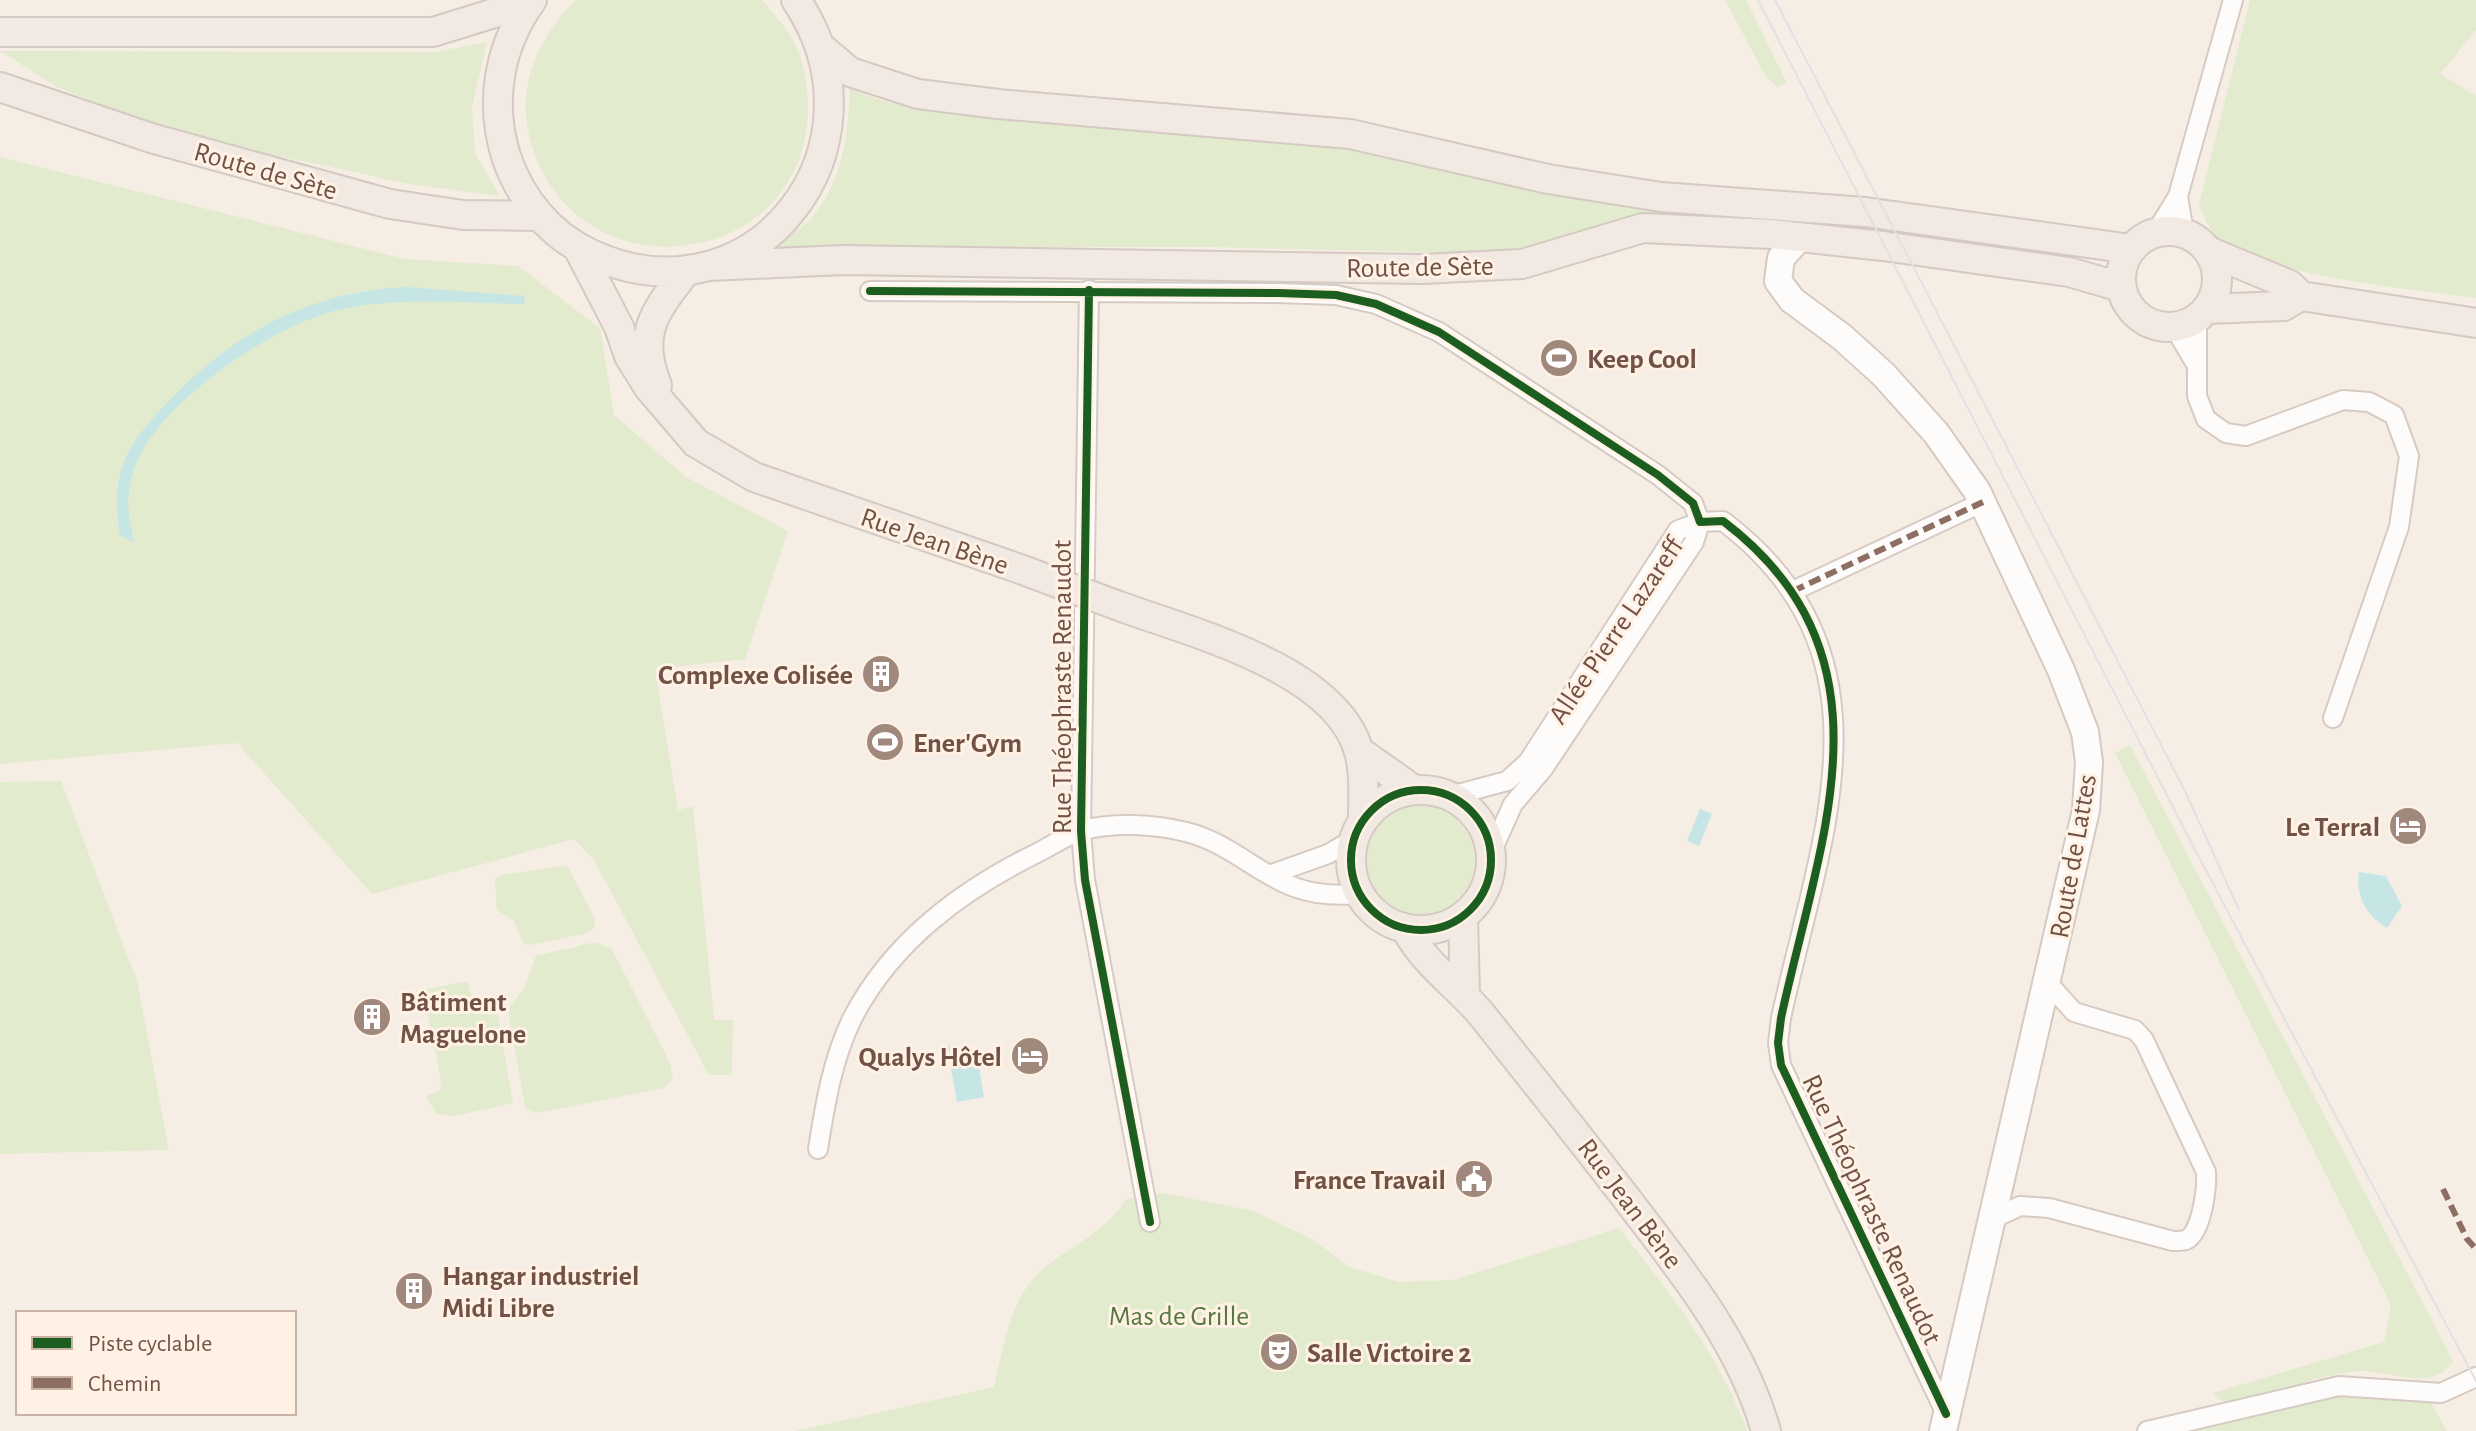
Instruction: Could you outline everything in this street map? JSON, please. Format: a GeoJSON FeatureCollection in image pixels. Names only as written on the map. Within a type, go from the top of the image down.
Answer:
{"type":"FeatureCollection","features":[{"type":"Feature","properties":{"kind":"main road"},"geometry":{"type":"LineString","coordinates":[[698,268],[750,248],[785,219],[812,182],[828,140],[832,95],[824,50],[796,0]]}},
{"type":"Feature","properties":{"kind":"main road"},"geometry":{"type":"LineString","coordinates":[[0,32],[433,32],[531,1]]}},
{"type":"Feature","properties":{"kind":"main road"},"geometry":{"type":"LineString","coordinates":[[531,1],[508,42],[497,87],[499,133],[513,177],[539,216],[578,248]]}},
{"type":"Feature","properties":{"kind":"main road"},"geometry":{"type":"LineString","coordinates":[[824,50],[850,72],[918,94],[998,104],[1337,133],[1421,148],[1548,179],[1661,197],[1865,212],[2131,249]]}},
{"type":"Feature","properties":{"kind":"main road","name":"Route de Sète"},"geometry":{"type":"LineString","coordinates":[[0,87],[151,138],[390,204],[463,215],[539,216]]}},
{"type":"Feature","properties":{"kind":"main road","name":"Route de Sète"},"geometry":{"type":"LineString","coordinates":[[578,248],[612,264],[650,271],[843,260],[1422,269],[1522,264],[1643,228],[1800,237],[2069,272],[2121,287]]}},
{"type":"Feature","properties":{"kind":"main road"},"geometry":{"type":"LineString","coordinates":[[2301,296],[2284,306],[2154,325],[2136,315],[2121,287],[2124,260],[2131,249],[2156,232],[2184,233],[2208,251],[2290,285],[2301,296],[2476,323]]}},
{"type":"Feature","properties":{"kind":"main road","name":"Rue Jean Bène"},"geometry":{"type":"LineString","coordinates":[[578,248],[619,327],[629,356],[673,418],[696,443],[754,477],[1023,570],[1218,642],[1292,674],[1343,721],[1359,751],[1414,790]]}},
{"type":"Feature","properties":{"kind":"main road"},"geometry":{"type":"LineString","coordinates":[[2192,318],[2217,280],[2208,251]]}},
{"type":"Feature","properties":{"kind":"main road","name":"Rue Jean Bène"},"geometry":{"type":"LineString","coordinates":[[673,418],[646,358],[650,323],[698,268]]}},
{"type":"Feature","properties":{"kind":"main road","name":"Rue Jean Bène"},"geometry":{"type":"LineString","coordinates":[[1358,830],[1359,751]]}},
{"type":"Feature","properties":{"kind":"main road"},"geometry":{"type":"LineString","coordinates":[[1414,790],[1451,796],[1471,810],[1485,830],[1491,853],[1485,889],[1463,917],[1442,927],[1406,929],[1379,917],[1360,894],[1351,867],[1358,830],[1385,799],[1414,790]]}},
{"type":"Feature","properties":{"kind":"main road"},"geometry":{"type":"LineString","coordinates":[[1463,917],[1465,994]]}},
{"type":"Feature","properties":{"kind":"main road","name":"Rue Jean Bène"},"geometry":{"type":"LineString","coordinates":[[1406,929],[1437,972],[1465,994],[1577,1132],[1699,1293],[1757,1397],[1766,1431]]}},
{"type":"Feature","properties":{"kind":"street"},"geometry":{"type":"LineString","coordinates":[[2156,232],[2178,196],[2233,0]]}},
{"type":"Feature","properties":{"kind":"street"},"geometry":{"type":"LineString","coordinates":[[2178,196],[2184,233]]}},
{"type":"Feature","properties":{"kind":"street","name":"Route de Lattes"},"geometry":{"type":"LineString","coordinates":[[1800,237],[1788,247],[1777,269],[1778,281],[1785,292],[1884,375],[1936,433],[1983,502],[2061,670],[2085,732],[2089,762],[2086,810],[1945,1423]]}},
{"type":"Feature","properties":{"kind":"street"},"geometry":{"type":"LineString","coordinates":[[870,291],[1089,290],[1336,295],[1410,316],[1658,475],[1693,503],[1700,522]]}},
{"type":"Feature","properties":{"kind":"street","name":"Rue Théophraste Renaudot"},"geometry":{"type":"LineString","coordinates":[[1089,290],[1081,831],[1085,880],[1150,1222]]}},
{"type":"Feature","properties":{"kind":"street"},"geometry":{"type":"LineString","coordinates":[[2192,318],[2197,396],[2206,419],[2226,433],[2246,436],[2343,400],[2369,402],[2394,415],[2409,456],[2399,527],[2333,718]]}},
{"type":"Feature","properties":{"kind":"street"},"geometry":{"type":"LineString","coordinates":[[1793,591],[1983,502]]}},
{"type":"Feature","properties":{"kind":"street","name":"Rue Théophraste Renaudot"},"geometry":{"type":"LineString","coordinates":[[1700,522],[1723,521],[1767,559],[1793,591],[1826,665],[1834,707],[1836,745],[1830,794],[1781,1018],[1778,1043],[1781,1065],[1945,1423]]}},
{"type":"Feature","properties":{"kind":"street","name":"Allée Pierre Lazareff"},"geometry":{"type":"LineString","coordinates":[[1491,853],[1513,804],[1543,769],[1560,728],[1678,530],[1700,522]]}},
{"type":"Feature","properties":{"kind":"street","name":"Allée Pierre Lazareff"},"geometry":{"type":"LineString","coordinates":[[1451,796],[1489,788],[1517,774],[1560,728]]}},
{"type":"Feature","properties":{"kind":"street"},"geometry":{"type":"LineString","coordinates":[[818,1149],[830,1081],[848,1029],[906,942],[952,901],[1007,868],[1081,831],[1158,826],[1188,832],[1210,840],[1292,887],[1332,896],[1360,894]]}},
{"type":"Feature","properties":{"kind":"street"},"geometry":{"type":"LineString","coordinates":[[1272,874],[1328,854],[1358,830]]}},
{"type":"Feature","properties":{"kind":"street"},"geometry":{"type":"LineString","coordinates":[[1994,1218],[2020,1206],[2049,1208],[2173,1241],[2187,1239],[2195,1230],[2207,1183],[2206,1172],[2144,1040],[2135,1030],[2074,1012],[2048,983]]}},
{"type":"Feature","properties":{"kind":"street"},"geometry":{"type":"LineString","coordinates":[[2147,1431],[2339,1386],[2441,1393],[2476,1377]]}},
{"type":"Feature","properties":{"kind":"green space"},"geometry":{"type":"Polygon","coordinates":[[[575,0],[762,0],[796,46],[808,99],[798,163],[771,204],[732,232],[686,246],[639,244],[594,227],[556,193],[531,143],[526,103],[528,84],[540,48],[575,0]]]}},
{"type":"Feature","properties":{"kind":"green space"},"geometry":{"type":"Polygon","coordinates":[[[1725,0],[1746,0],[1787,83],[1777,87],[1765,75],[1725,0]]]}},
{"type":"Feature","properties":{"kind":"green space"},"geometry":{"type":"Polygon","coordinates":[[[2250,0],[2476,0],[2476,30],[2440,74],[2476,96],[2476,298],[2302,272],[2238,251],[2214,234],[2199,205],[2250,0]]]}},
{"type":"Feature","properties":{"kind":"green space"},"geometry":{"type":"Polygon","coordinates":[[[487,42],[472,107],[475,153],[500,196],[409,184],[168,132],[57,87],[0,51],[434,52],[487,42]]]}},
{"type":"Feature","properties":{"kind":"green space"},"geometry":{"type":"Polygon","coordinates":[[[850,88],[896,104],[922,109],[1218,133],[1384,153],[1602,201],[1676,209],[1674,219],[1607,227],[1506,251],[1465,253],[1212,247],[775,247],[801,228],[824,202],[846,137],[850,88]]]}},
{"type":"Feature","properties":{"kind":"green space"},"geometry":{"type":"Polygon","coordinates":[[[0,157],[405,259],[518,266],[600,328],[614,415],[686,477],[788,531],[745,659],[655,669],[678,810],[693,806],[714,1020],[733,1020],[732,1075],[709,1075],[594,860],[574,839],[372,894],[237,743],[0,764],[0,157]]]}},
{"type":"Feature","properties":{"kind":"green space"},"geometry":{"type":"Polygon","coordinates":[[[2130,745],[2446,1347],[2453,1362],[2433,1377],[2409,1378],[2371,1371],[2343,1373],[2227,1405],[2213,1393],[2384,1342],[2391,1305],[2115,753],[2130,745]]]}},
{"type":"Feature","properties":{"kind":"green space"},"geometry":{"type":"Polygon","coordinates":[[[61,781],[137,981],[169,1150],[0,1154],[0,782],[61,781]]]}},
{"type":"Feature","properties":{"kind":"green space"},"geometry":{"type":"Polygon","coordinates":[[[1421,806],[1442,810],[1459,822],[1471,839],[1475,860],[1471,881],[1459,898],[1442,910],[1421,914],[1400,910],[1383,898],[1371,881],[1367,860],[1371,839],[1383,822],[1400,810],[1421,806]]]}},
{"type":"Feature","properties":{"kind":"green space"},"geometry":{"type":"Polygon","coordinates":[[[568,867],[594,917],[595,927],[588,933],[530,945],[523,943],[514,921],[497,910],[495,880],[501,875],[568,867]]]}},
{"type":"Feature","properties":{"kind":"green space"},"geometry":{"type":"Polygon","coordinates":[[[595,942],[612,949],[670,1063],[673,1078],[664,1088],[537,1113],[525,1108],[508,1009],[524,988],[536,956],[595,942]]]}},
{"type":"Feature","properties":{"kind":"green space"},"geometry":{"type":"Polygon","coordinates":[[[468,981],[471,996],[494,1008],[498,1015],[513,1103],[454,1116],[437,1114],[426,1096],[439,1091],[441,1081],[423,990],[468,981]]]}},
{"type":"Feature","properties":{"kind":"green space","name":"Mas de Grille"},"geometry":{"type":"Polygon","coordinates":[[[1163,1193],[1253,1211],[1314,1240],[1349,1267],[1399,1282],[1453,1280],[1619,1228],[1708,1350],[1747,1431],[795,1431],[994,1387],[1010,1322],[1033,1279],[1110,1220],[1126,1199],[1163,1193]]]}},
{"type":"Feature","properties":{"kind":"green space"},"geometry":{"type":"Polygon","coordinates":[[[2339,1395],[2431,1403],[2447,1431],[2182,1431],[2339,1395]]]}},
{"type":"Feature","properties":{"kind":"water"},"geometry":{"type":"Polygon","coordinates":[[[406,287],[525,296],[524,304],[410,302],[342,309],[287,329],[258,346],[200,386],[155,432],[135,466],[130,488],[128,510],[135,543],[120,535],[117,490],[127,455],[145,428],[191,379],[245,337],[305,307],[371,290],[406,287]]]}},
{"type":"Feature","properties":{"kind":"water"},"geometry":{"type":"Polygon","coordinates":[[[1700,809],[1712,814],[1699,846],[1687,841],[1700,809]]]}},
{"type":"Feature","properties":{"kind":"water"},"geometry":{"type":"Polygon","coordinates":[[[2359,872],[2386,876],[2402,906],[2387,928],[2374,918],[2364,904],[2359,889],[2359,872]]]}},
{"type":"Feature","properties":{"kind":"water"},"geometry":{"type":"Polygon","coordinates":[[[954,1045],[955,1052],[976,1048],[984,1097],[957,1102],[947,1046],[954,1045]]]}},
{"type":"Feature","properties":{"kind":"tram line"},"geometry":{"type":"LineString","coordinates":[[1758,0],[2192,844],[2476,1381]]}},
{"type":"Feature","properties":{"kind":"tram line"},"geometry":{"type":"LineString","coordinates":[[1775,0],[2185,791],[2239,910]]}},
{"type":"Feature","properties":{"kind":"marked path"},"geometry":{"type":"LineString","coordinates":[[1793,591],[1983,502]]}},
{"type":"Feature","properties":{"kind":"marked path"},"geometry":{"type":"LineString","coordinates":[[2443,1189],[2467,1239],[2476,1249]]}},
{"type":"Feature","properties":{"kind":"cycle path"},"geometry":{"type":"LineString","coordinates":[[1089,290],[1081,831],[1085,880],[1150,1222]]}},
{"type":"Feature","properties":{"kind":"cycle path"},"geometry":{"type":"LineString","coordinates":[[870,291],[1278,293],[1336,295],[1376,304],[1439,332],[1658,475],[1693,503],[1700,522],[1723,521],[1778,574],[1813,630],[1830,690],[1833,752],[1827,817],[1781,1018],[1778,1043],[1781,1065],[1946,1414]]}},
{"type":"Feature","properties":{"kind":"cycle path"},"geometry":{"type":"LineString","coordinates":[[1421,790],[1448,795],[1471,810],[1486,833],[1491,860],[1486,887],[1471,910],[1448,925],[1421,930],[1394,925],[1371,910],[1356,887],[1351,860],[1356,833],[1371,810],[1394,795],[1421,790]]}},
{"type":"Feature","properties":{"kind":"place","name":"Keep Cool"},"geometry":{"type":"Point","coordinates":[1559,358]}},
{"type":"Feature","properties":{"kind":"place","name":"Complexe Colisée"},"geometry":{"type":"Point","coordinates":[881,674]}},
{"type":"Feature","properties":{"kind":"place","name":"Ener'Gym"},"geometry":{"type":"Point","coordinates":[885,742]}},
{"type":"Feature","properties":{"kind":"place","name":"Le Terral"},"geometry":{"type":"Point","coordinates":[2408,826]}},
{"type":"Feature","properties":{"kind":"place","name":"Bâtiment Maguelone"},"geometry":{"type":"Point","coordinates":[372,1017]}},
{"type":"Feature","properties":{"kind":"place","name":"Qualys Hôtel"},"geometry":{"type":"Point","coordinates":[1030,1056]}},
{"type":"Feature","properties":{"kind":"place","name":"France Travail"},"geometry":{"type":"Point","coordinates":[1474,1179]}},
{"type":"Feature","properties":{"kind":"place","name":"Hangar industriel Midi Libre"},"geometry":{"type":"Point","coordinates":[414,1291]}},
{"type":"Feature","properties":{"kind":"place","name":"Salle Victoire 2"},"geometry":{"type":"Point","coordinates":[1279,1352]}}]}
